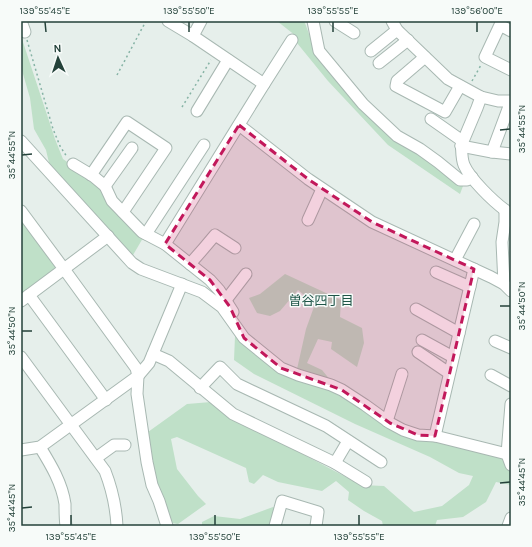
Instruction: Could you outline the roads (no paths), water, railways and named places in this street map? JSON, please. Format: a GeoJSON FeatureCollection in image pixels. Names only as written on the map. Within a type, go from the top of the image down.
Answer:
{"type":"FeatureCollection","features":[{"type":"Feature","properties":{"kind":"street"},"geometry":{"type":"LineString","coordinates":[[21,21],[25,32]]}},
{"type":"Feature","properties":{"kind":"street"},"geometry":{"type":"LineString","coordinates":[[168,21],[264,84]]}},
{"type":"Feature","properties":{"kind":"street"},"geometry":{"type":"LineString","coordinates":[[193,36],[201,21]]}},
{"type":"Feature","properties":{"kind":"street"},"geometry":{"type":"LineString","coordinates":[[313,21],[319,51],[363,104],[397,136],[420,149],[460,180],[467,180],[472,177]]}},
{"type":"Feature","properties":{"kind":"street"},"geometry":{"type":"LineString","coordinates":[[335,21],[354,33]]}},
{"type":"Feature","properties":{"kind":"street"},"geometry":{"type":"LineString","coordinates":[[371,51],[395,25],[408,40],[448,79],[481,97],[498,101],[511,101],[492,152]]}},
{"type":"Feature","properties":{"kind":"street"},"geometry":{"type":"LineString","coordinates":[[511,31],[500,25],[485,57],[511,70]]}},
{"type":"Feature","properties":{"kind":"street"},"geometry":{"type":"LineString","coordinates":[[165,244],[292,40]]}},
{"type":"Feature","properties":{"kind":"street"},"geometry":{"type":"LineString","coordinates":[[380,63],[408,40]]}},
{"type":"Feature","properties":{"kind":"street"},"geometry":{"type":"LineString","coordinates":[[425,57],[397,81],[396,86],[445,112],[464,88]]}},
{"type":"Feature","properties":{"kind":"street"},"geometry":{"type":"LineString","coordinates":[[197,111],[228,60]]}},
{"type":"Feature","properties":{"kind":"street"},"geometry":{"type":"LineString","coordinates":[[462,146],[481,97]]}},
{"type":"Feature","properties":{"kind":"street"},"geometry":{"type":"LineString","coordinates":[[430,119],[461,140],[464,165],[472,177],[498,205],[508,209],[502,242],[508,288]]}},
{"type":"Feature","properties":{"kind":"street"},"geometry":{"type":"LineString","coordinates":[[90,174],[127,122],[166,148],[123,212]]}},
{"type":"Feature","properties":{"kind":"street"},"geometry":{"type":"LineString","coordinates":[[239,125],[308,179],[372,222],[491,277],[508,288]]}},
{"type":"Feature","properties":{"kind":"street"},"geometry":{"type":"LineString","coordinates":[[21,141],[132,263],[142,269],[202,292],[222,307],[244,338],[282,368],[342,390],[387,421],[403,430],[418,435],[435,436],[507,454]]}},
{"type":"Feature","properties":{"kind":"street"},"geometry":{"type":"LineString","coordinates":[[146,234],[204,145]]}},
{"type":"Feature","properties":{"kind":"street"},"geometry":{"type":"LineString","coordinates":[[462,146],[511,154]]}},
{"type":"Feature","properties":{"kind":"street"},"geometry":{"type":"LineString","coordinates":[[105,186],[132,148]]}},
{"type":"Feature","properties":{"kind":"street"},"geometry":{"type":"LineString","coordinates":[[73,164],[90,174],[105,186],[112,201],[142,232],[165,244],[210,280],[226,300],[238,321],[244,338]]}},
{"type":"Feature","properties":{"kind":"street"},"geometry":{"type":"LineString","coordinates":[[308,220],[322,189]]}},
{"type":"Feature","properties":{"kind":"street"},"geometry":{"type":"LineString","coordinates":[[21,212],[136,368],[138,376],[137,394],[147,462],[152,485],[167,526]]}},
{"type":"Feature","properties":{"kind":"street"},"geometry":{"type":"LineString","coordinates":[[455,260],[474,224]]}},
{"type":"Feature","properties":{"kind":"street"},"geometry":{"type":"LineString","coordinates":[[190,264],[215,235],[234,248]]}},
{"type":"Feature","properties":{"kind":"street"},"geometry":{"type":"LineString","coordinates":[[106,400],[25,298],[108,236]]}},
{"type":"Feature","properties":{"kind":"street"},"geometry":{"type":"LineString","coordinates":[[435,436],[474,269]]}},
{"type":"Feature","properties":{"kind":"street"},"geometry":{"type":"LineString","coordinates":[[436,272],[470,287]]}},
{"type":"Feature","properties":{"kind":"street"},"geometry":{"type":"LineString","coordinates":[[226,300],[246,274]]}},
{"type":"Feature","properties":{"kind":"street"},"geometry":{"type":"LineString","coordinates":[[21,450],[40,447],[138,376],[149,363],[182,284]]}},
{"type":"Feature","properties":{"kind":"street"},"geometry":{"type":"LineString","coordinates":[[416,309],[459,333]]}},
{"type":"Feature","properties":{"kind":"street"},"geometry":{"type":"LineString","coordinates":[[422,340],[453,357]]}},
{"type":"Feature","properties":{"kind":"street"},"geometry":{"type":"LineString","coordinates":[[495,341],[511,348]]}},
{"type":"Feature","properties":{"kind":"street"},"geometry":{"type":"LineString","coordinates":[[418,352],[449,373]]}},
{"type":"Feature","properties":{"kind":"street"},"geometry":{"type":"LineString","coordinates":[[153,354],[169,362],[233,414],[335,463],[366,482]]}},
{"type":"Feature","properties":{"kind":"street"},"geometry":{"type":"LineString","coordinates":[[21,357],[105,471],[116,507],[117,526]]}},
{"type":"Feature","properties":{"kind":"street"},"geometry":{"type":"LineString","coordinates":[[200,388],[220,367],[237,384],[326,426],[382,462]]}},
{"type":"Feature","properties":{"kind":"street"},"geometry":{"type":"LineString","coordinates":[[387,421],[402,374]]}},
{"type":"Feature","properties":{"kind":"street"},"geometry":{"type":"LineString","coordinates":[[491,375],[511,386]]}},
{"type":"Feature","properties":{"kind":"street"},"geometry":{"type":"LineString","coordinates":[[511,404],[507,454],[511,465]]}},
{"type":"Feature","properties":{"kind":"street"},"geometry":{"type":"LineString","coordinates":[[335,463],[348,441]]}},
{"type":"Feature","properties":{"kind":"street"},"geometry":{"type":"LineString","coordinates":[[96,458],[114,445],[125,445]]}},
{"type":"Feature","properties":{"kind":"street"},"geometry":{"type":"LineString","coordinates":[[40,447],[54,470],[60,485],[65,503],[66,526]]}},
{"type":"Feature","properties":{"kind":"street"},"geometry":{"type":"LineString","coordinates":[[274,526],[282,501],[318,512],[316,526]]}},
{"type":"Feature","properties":{"kind":"street"},"geometry":{"type":"LineString","coordinates":[[508,526],[511,518]]}},
{"type":"Feature","properties":{"kind":"district","name":"曽谷四丁目"},"geometry":{"type":"Point","coordinates":[321,300]}}]}
